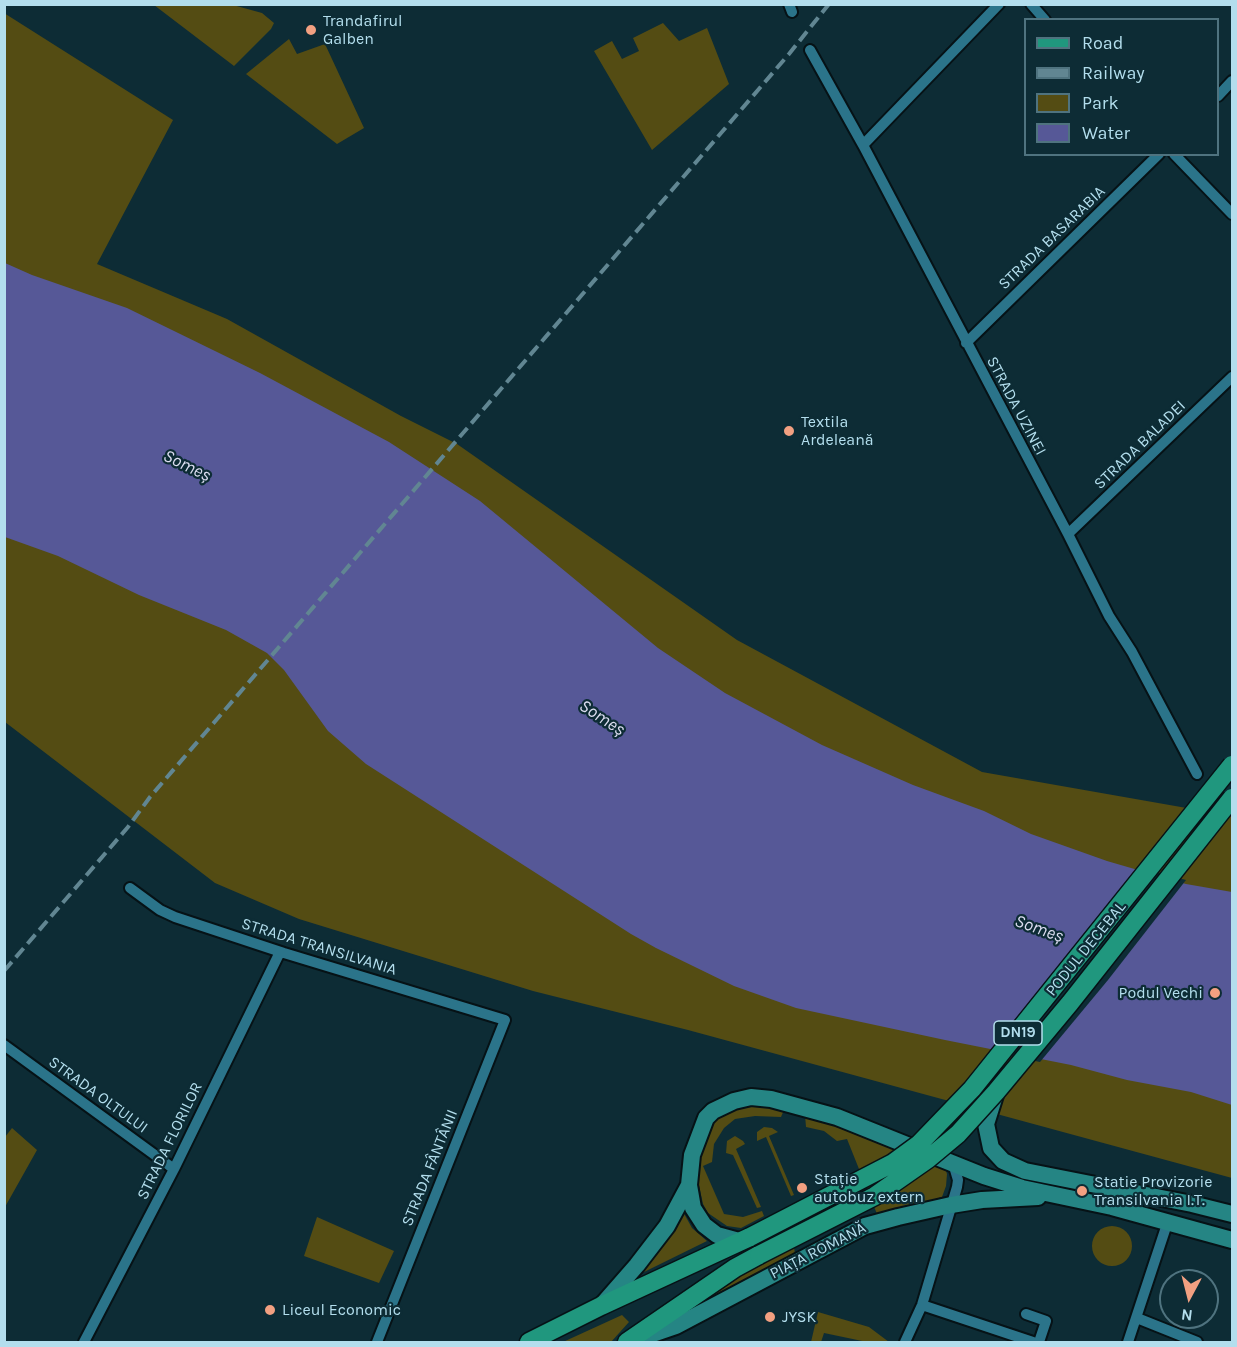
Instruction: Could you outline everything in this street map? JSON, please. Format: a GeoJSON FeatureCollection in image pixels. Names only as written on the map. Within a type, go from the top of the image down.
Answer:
{"type":"FeatureCollection","features":[{"type":"Feature","properties":{"kind":"main road","name":"PODUL DECEBAL"},"geometry":{"type":"LineString","coordinates":[[744,1239],[893,1163],[919,1144],[972,1089],[1233,765]]}},
{"type":"Feature","properties":{"kind":"main road","name":"PODUL DECEBAL"},"geometry":{"type":"LineString","coordinates":[[759,1255],[875,1196],[928,1159],[950,1140],[996,1092],[1070,1003],[1233,798]]}},
{"type":"Feature","properties":{"kind":"main road","name":"PIAȚA ROMANĂ"},"geometry":{"type":"LineString","coordinates":[[529,1342],[744,1239]]}},
{"type":"Feature","properties":{"kind":"main road","name":"PIAȚA ROMANĂ"},"geometry":{"type":"LineString","coordinates":[[628,1342],[735,1268],[759,1255]]}},
{"type":"Feature","properties":{"kind":"street"},"geometry":{"type":"LineString","coordinates":[[863,145],[999,4]]}},
{"type":"Feature","properties":{"kind":"street"},"geometry":{"type":"LineString","coordinates":[[1031,4],[1043,18]]}},
{"type":"Feature","properties":{"kind":"street","name":"STRADA UZINEI"},"geometry":{"type":"LineString","coordinates":[[810,50],[863,145],[1109,616],[1132,652],[1197,774]]}},
{"type":"Feature","properties":{"kind":"street"},"geometry":{"type":"LineString","coordinates":[[1219,95],[1233,81]]}},
{"type":"Feature","properties":{"kind":"street","name":"STRADA BASARABIA"},"geometry":{"type":"LineString","coordinates":[[966,343],[1157,156]]}},
{"type":"Feature","properties":{"kind":"street"},"geometry":{"type":"LineString","coordinates":[[1176,156],[1233,214]]}},
{"type":"Feature","properties":{"kind":"street","name":"STRADA BALADEI"},"geometry":{"type":"LineString","coordinates":[[1068,534],[1233,377]]}},
{"type":"Feature","properties":{"kind":"street","name":"STRADA TRANSILVANIA"},"geometry":{"type":"LineString","coordinates":[[130,888],[160,910],[175,917],[280,952],[505,1020]]}},
{"type":"Feature","properties":{"kind":"street","name":"STRADA FLORILOR"},"geometry":{"type":"LineString","coordinates":[[84,1342],[174,1169],[280,952]]}},
{"type":"Feature","properties":{"kind":"street","name":"STRADA FÂNTÂNII"},"geometry":{"type":"LineString","coordinates":[[377,1342],[505,1020]]}},
{"type":"Feature","properties":{"kind":"street","name":"STRADA OLTULUI"},"geometry":{"type":"LineString","coordinates":[[4,1046],[174,1169]]}},
{"type":"Feature","properties":{"kind":"street","name":"PODUL DECEBAL"},"geometry":{"type":"LineString","coordinates":[[996,1092],[986,1124],[991,1148],[1003,1161],[1025,1171],[1233,1214]]}},
{"type":"Feature","properties":{"kind":"street","name":"PIAȚA ROMANĂ"},"geometry":{"type":"LineString","coordinates":[[744,1239],[717,1235],[704,1225],[693,1208],[689,1185],[692,1155],[706,1118],[734,1101],[751,1097],[771,1099],[837,1117],[1022,1188],[1112,1207],[1233,1240]]}},
{"type":"Feature","properties":{"kind":"street"},"geometry":{"type":"LineString","coordinates":[[905,1342],[922,1305],[958,1180],[953,1163]]}},
{"type":"Feature","properties":{"kind":"street","name":"PIAȚA ROMANĂ"},"geometry":{"type":"LineString","coordinates":[[601,1306],[667,1226],[689,1185]]}},
{"type":"Feature","properties":{"kind":"street","name":"PIAȚA ROMANĂ"},"geometry":{"type":"LineString","coordinates":[[628,1342],[676,1326],[865,1226],[898,1216],[982,1200],[1055,1196]]}},
{"type":"Feature","properties":{"kind":"street"},"geometry":{"type":"LineString","coordinates":[[1128,1342],[1168,1221]]}},
{"type":"Feature","properties":{"kind":"street"},"geometry":{"type":"LineString","coordinates":[[922,1305],[1033,1342]]}},
{"type":"Feature","properties":{"kind":"street"},"geometry":{"type":"LineString","coordinates":[[1026,1314],[1046,1321],[1039,1342]]}},
{"type":"Feature","properties":{"kind":"street"},"geometry":{"type":"LineString","coordinates":[[1137,1318],[1197,1342]]}},
{"type":"Feature","properties":{"kind":"street"},"geometry":{"type":"LineString","coordinates":[[383,1329],[387,1342]]}},
{"type":"Feature","properties":{"kind":"green space"},"geometry":{"type":"Polygon","coordinates":[[[154,5],[233,5],[262,13],[274,23],[271,29],[234,66],[154,5]]]}},
{"type":"Feature","properties":{"kind":"green space"},"geometry":{"type":"Polygon","coordinates":[[[4,13],[173,120],[97,264],[227,319],[401,416],[457,444],[737,640],[982,772],[1232,816],[1232,1178],[688,1030],[533,991],[299,919],[215,883],[5,722],[4,13]]]}},
{"type":"Feature","properties":{"kind":"green space"},"geometry":{"type":"Polygon","coordinates":[[[663,23],[679,41],[707,28],[729,84],[652,150],[594,51],[612,41],[622,59],[639,51],[633,38],[663,23]]]}},
{"type":"Feature","properties":{"kind":"green space"},"geometry":{"type":"Polygon","coordinates":[[[289,39],[297,54],[325,44],[364,128],[337,144],[246,74],[289,39]]]}},
{"type":"Feature","properties":{"kind":"green space"},"geometry":{"type":"Polygon","coordinates":[[[759,1102],[784,1110],[781,1117],[755,1116],[735,1119],[724,1128],[714,1144],[712,1162],[703,1166],[724,1214],[743,1217],[762,1211],[764,1216],[741,1228],[727,1226],[708,1213],[703,1204],[698,1181],[701,1146],[719,1114],[731,1107],[759,1102]]]}},
{"type":"Feature","properties":{"kind":"green space"},"geometry":{"type":"Polygon","coordinates":[[[805,1115],[945,1168],[946,1186],[942,1197],[883,1216],[877,1214],[847,1139],[837,1141],[824,1131],[806,1127],[805,1115]]]}},
{"type":"Feature","properties":{"kind":"green space"},"geometry":{"type":"Polygon","coordinates":[[[764,1127],[778,1132],[769,1136],[794,1195],[791,1196],[766,1137],[757,1141],[757,1132],[764,1127]]]}},
{"type":"Feature","properties":{"kind":"green space"},"geometry":{"type":"Polygon","coordinates":[[[12,1128],[37,1150],[5,1207],[5,1137],[12,1128]]]}},
{"type":"Feature","properties":{"kind":"green space"},"geometry":{"type":"Polygon","coordinates":[[[735,1136],[745,1144],[736,1149],[761,1207],[757,1208],[733,1155],[726,1153],[727,1141],[735,1136]]]}},
{"type":"Feature","properties":{"kind":"green space"},"geometry":{"type":"Polygon","coordinates":[[[682,1210],[692,1228],[707,1241],[642,1273],[682,1210]]]}},
{"type":"Feature","properties":{"kind":"green space"},"geometry":{"type":"Polygon","coordinates":[[[317,1217],[394,1251],[379,1283],[304,1256],[317,1217]]]}},
{"type":"Feature","properties":{"kind":"green space"},"geometry":{"type":"Polygon","coordinates":[[[1112,1226],[1126,1232],[1132,1246],[1126,1260],[1112,1266],[1098,1260],[1092,1246],[1098,1232],[1112,1226]]]}},
{"type":"Feature","properties":{"kind":"green space"},"geometry":{"type":"Polygon","coordinates":[[[794,1247],[795,1254],[693,1309],[692,1304],[761,1262],[794,1247]]]}},
{"type":"Feature","properties":{"kind":"green space"},"geometry":{"type":"Polygon","coordinates":[[[818,1312],[869,1327],[889,1342],[867,1342],[824,1333],[821,1342],[811,1342],[818,1312]]]}},
{"type":"Feature","properties":{"kind":"green space"},"geometry":{"type":"Polygon","coordinates":[[[622,1315],[629,1322],[611,1342],[563,1342],[622,1315]]]}},
{"type":"Feature","properties":{"kind":"water","name":"Someș"},"geometry":{"type":"Polygon","coordinates":[[[5,263],[32,275],[127,308],[260,373],[389,442],[480,501],[658,648],[725,693],[822,745],[913,785],[984,811],[1031,834],[1107,861],[1186,884],[1232,892],[1232,1105],[1191,1092],[1127,1080],[1071,1065],[796,1008],[734,986],[631,934],[366,764],[328,731],[284,670],[267,653],[226,630],[139,595],[58,556],[5,537],[5,263]]]}},
{"type":"Feature","properties":{"kind":"pier"},"geometry":{"type":"Polygon","coordinates":[[[1138,867],[1186,880],[1040,1062],[990,1052],[1138,867]]]}},
{"type":"Feature","properties":{"kind":"railway"},"geometry":{"type":"LineString","coordinates":[[4,971],[128,827],[150,797],[789,54],[829,4]]}},
{"type":"Feature","properties":{"kind":"place","name":"Trandafirul Galben"},"geometry":{"type":"Point","coordinates":[311,30]}},
{"type":"Feature","properties":{"kind":"place","name":"Textila Ardeleană"},"geometry":{"type":"Point","coordinates":[789,431]}},
{"type":"Feature","properties":{"kind":"place","name":"Podul Vechi"},"geometry":{"type":"Point","coordinates":[1215,993]}},
{"type":"Feature","properties":{"kind":"place","name":"Stație autobuz extern"},"geometry":{"type":"Point","coordinates":[802,1188]}},
{"type":"Feature","properties":{"kind":"place","name":"Statie Provizorie Transilvania I.T."},"geometry":{"type":"Point","coordinates":[1082,1191]}},
{"type":"Feature","properties":{"kind":"place","name":"Liceul Economic"},"geometry":{"type":"Point","coordinates":[270,1310]}},
{"type":"Feature","properties":{"kind":"place","name":"JYSK"},"geometry":{"type":"Point","coordinates":[770,1317]}}]}
